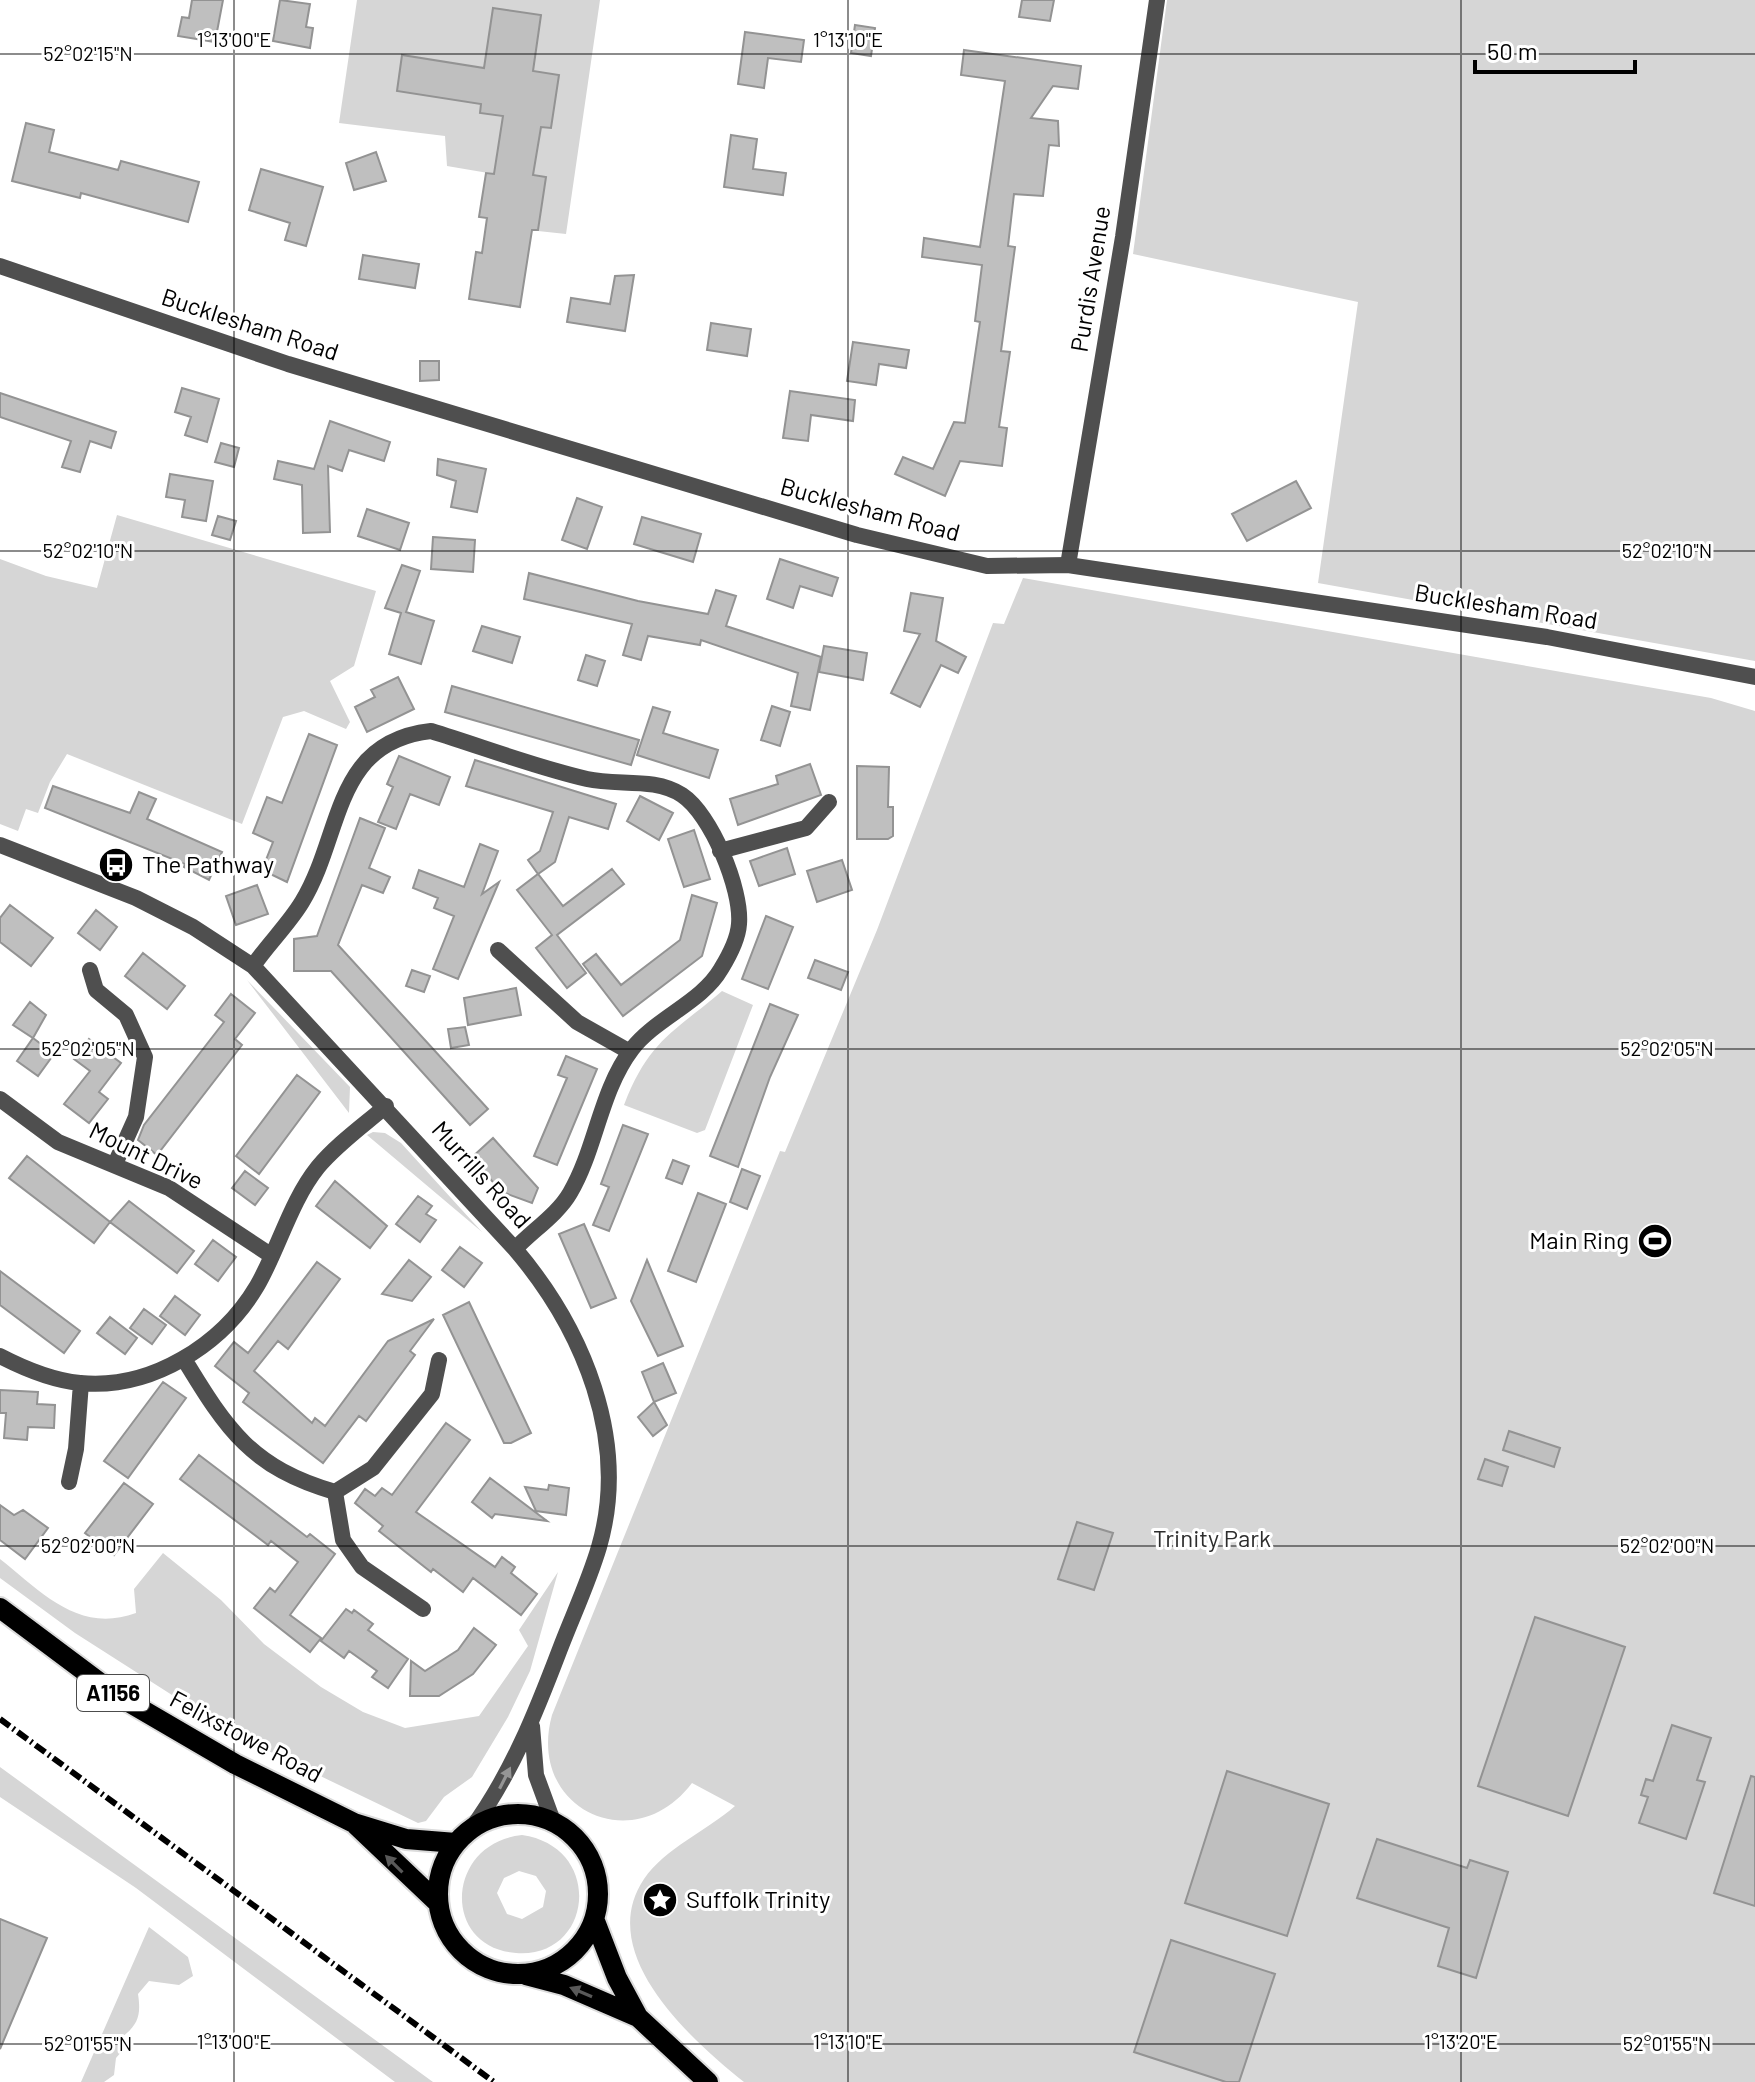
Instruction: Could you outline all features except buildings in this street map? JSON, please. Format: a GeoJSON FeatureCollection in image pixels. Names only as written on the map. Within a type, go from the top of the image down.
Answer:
{"type":"FeatureCollection","features":[{"type":"Feature","properties":{"kind":"main road","name":"Felixstowe Road"},"geometry":{"type":"LineString","coordinates":[[0,1608],[115,1694],[235,1764],[354,1823],[406,1839],[456,1843]]}},
{"type":"Feature","properties":{"kind":"main road"},"geometry":{"type":"LineString","coordinates":[[523,1974],[548,1967],[584,1940],[595,1921],[599,1885],[591,1860],[581,1843],[538,1817],[506,1815],[489,1818],[456,1843],[439,1877],[437,1902],[443,1925],[465,1954],[499,1972],[523,1974],[564,1985],[638,2017]]}},
{"type":"Feature","properties":{"kind":"main road","name":"Felixstowe Road"},"geometry":{"type":"LineString","coordinates":[[354,1823],[437,1902]]}},
{"type":"Feature","properties":{"kind":"main road"},"geometry":{"type":"LineString","coordinates":[[595,1921],[617,1978],[638,2017],[708,2082]]}},
{"type":"Feature","properties":{"kind":"street","name":"Purdis Avenue"},"geometry":{"type":"LineString","coordinates":[[1068,565],[1123,237],[1157,0]]}},
{"type":"Feature","properties":{"kind":"street","name":"Bucklesham Road"},"geometry":{"type":"LineString","coordinates":[[0,266],[288,364],[857,535],[987,566],[1068,565],[1547,637],[1755,677]]}},
{"type":"Feature","properties":{"kind":"street"},"geometry":{"type":"LineString","coordinates":[[253,966],[302,901],[351,783],[369,755],[411,733],[431,731],[589,779],[655,785],[679,794],[699,809],[720,851],[737,900],[739,925],[731,951],[719,973],[650,1028],[630,1052],[604,1106],[569,1195],[515,1249]]}},
{"type":"Feature","properties":{"kind":"street"},"geometry":{"type":"LineString","coordinates":[[720,851],[806,828],[829,802]]}},
{"type":"Feature","properties":{"kind":"street","name":"Murrills Road"},"geometry":{"type":"LineString","coordinates":[[0,845],[136,898],[193,927],[253,966],[386,1106],[546,1286],[591,1375],[607,1460],[599,1545],[532,1724],[497,1794],[472,1828]]}},
{"type":"Feature","properties":{"kind":"street"},"geometry":{"type":"LineString","coordinates":[[498,950],[577,1022],[630,1052]]}},
{"type":"Feature","properties":{"kind":"street"},"geometry":{"type":"LineString","coordinates":[[90,970],[96,990],[126,1015],[145,1057],[136,1117],[115,1164]]}},
{"type":"Feature","properties":{"kind":"street","name":"Mount Drive"},"geometry":{"type":"LineString","coordinates":[[0,1099],[58,1142],[169,1188],[272,1256]]}},
{"type":"Feature","properties":{"kind":"street"},"geometry":{"type":"LineString","coordinates":[[0,1356],[32,1372],[81,1383],[154,1372],[184,1359],[216,1337],[239,1314],[272,1256],[297,1201],[319,1167],[386,1106]]}},
{"type":"Feature","properties":{"kind":"street"},"geometry":{"type":"LineString","coordinates":[[184,1359],[236,1438],[272,1466],[302,1483],[335,1492],[373,1468],[432,1394],[439,1360]]}},
{"type":"Feature","properties":{"kind":"street"},"geometry":{"type":"LineString","coordinates":[[69,1482],[76,1449],[81,1383]]}},
{"type":"Feature","properties":{"kind":"street"},"geometry":{"type":"LineString","coordinates":[[335,1492],[343,1540],[362,1567],[423,1609]]}},
{"type":"Feature","properties":{"kind":"street","name":"Murrills Road"},"geometry":{"type":"LineString","coordinates":[[532,1724],[536,1775],[554,1824]]}},
{"type":"Feature","properties":{"kind":"green space"},"geometry":{"type":"Polygon","coordinates":[[[357,0],[600,0],[566,234],[538,231],[546,178],[533,175],[541,127],[551,128],[533,71],[541,15],[493,8],[484,68],[402,56],[397,91],[468,102],[483,94],[480,113],[503,116],[494,174],[447,166],[445,136],[339,123],[357,0]]]}},
{"type":"Feature","properties":{"kind":"green space"},"geometry":{"type":"Polygon","coordinates":[[[1167,0],[1755,0],[1755,661],[1318,583],[1358,302],[1133,254],[1167,0]]]}},
{"type":"Feature","properties":{"kind":"green space"},"geometry":{"type":"Polygon","coordinates":[[[117,515],[376,591],[354,666],[330,681],[350,722],[346,729],[304,711],[283,717],[242,824],[67,754],[50,782],[38,813],[26,809],[18,831],[0,824],[0,559],[46,576],[97,588],[117,515]]]}},
{"type":"Feature","properties":{"kind":"green space","name":"Trinity Park"},"geometry":{"type":"Polygon","coordinates":[[[1023,578],[1711,698],[1755,711],[1755,2082],[744,2082],[676,2019],[655,1992],[640,1965],[631,1936],[632,1907],[644,1879],[674,1849],[735,1806],[692,1783],[668,1806],[642,1818],[615,1820],[590,1813],[570,1798],[555,1776],[548,1748],[552,1715],[780,1151],[785,1152],[877,930],[993,623],[1004,624],[1023,578]]]}},
{"type":"Feature","properties":{"kind":"green space"},"geometry":{"type":"Polygon","coordinates":[[[247,980],[350,1087],[349,1113],[247,980]]]}},
{"type":"Feature","properties":{"kind":"green space"},"geometry":{"type":"Polygon","coordinates":[[[722,991],[753,1005],[705,1130],[697,1133],[624,1105],[633,1083],[653,1051],[722,991]]]}},
{"type":"Feature","properties":{"kind":"green space"},"geometry":{"type":"Polygon","coordinates":[[[385,1133],[401,1143],[482,1232],[367,1135],[385,1133]]]}},
{"type":"Feature","properties":{"kind":"green space"},"geometry":{"type":"Polygon","coordinates":[[[163,1553],[221,1600],[264,1644],[321,1687],[363,1712],[405,1728],[479,1716],[528,1646],[519,1630],[558,1572],[530,1671],[508,1717],[472,1777],[444,1797],[426,1821],[418,1823],[233,1734],[75,1633],[0,1578],[0,1559],[62,1606],[96,1618],[115,1618],[136,1613],[134,1589],[163,1553]]]}},
{"type":"Feature","properties":{"kind":"green space"},"geometry":{"type":"Polygon","coordinates":[[[0,1767],[433,2082],[395,2082],[136,1888],[0,1797],[0,1767]]]}},
{"type":"Feature","properties":{"kind":"green space"},"geometry":{"type":"Polygon","coordinates":[[[522,1835],[549,1844],[567,1859],[577,1879],[579,1901],[574,1921],[561,1939],[542,1950],[516,1953],[492,1947],[474,1934],[465,1916],[462,1895],[466,1875],[478,1856],[497,1842],[522,1835]],[[519,1871],[504,1878],[497,1893],[507,1914],[522,1919],[543,1907],[546,1891],[536,1876],[519,1871]]]}},
{"type":"Feature","properties":{"kind":"green space"},"geometry":{"type":"Polygon","coordinates":[[[149,1927],[188,1957],[193,1976],[179,1985],[149,1981],[138,1994],[138,2018],[122,2037],[122,2051],[116,2058],[114,2075],[104,2082],[81,2082],[149,1927]]]}},
{"type":"Feature","properties":{"kind":"railway"},"geometry":{"type":"LineString","coordinates":[[0,1719],[494,2082]]}},
{"type":"Feature","properties":{"kind":"place","name":"The Pathway"},"geometry":{"type":"Point","coordinates":[116,865]}},
{"type":"Feature","properties":{"kind":"place","name":"Main Ring"},"geometry":{"type":"Point","coordinates":[1655,1241]}},
{"type":"Feature","properties":{"kind":"place","name":"Suffolk Trinity"},"geometry":{"type":"Point","coordinates":[660,1900]}}]}
